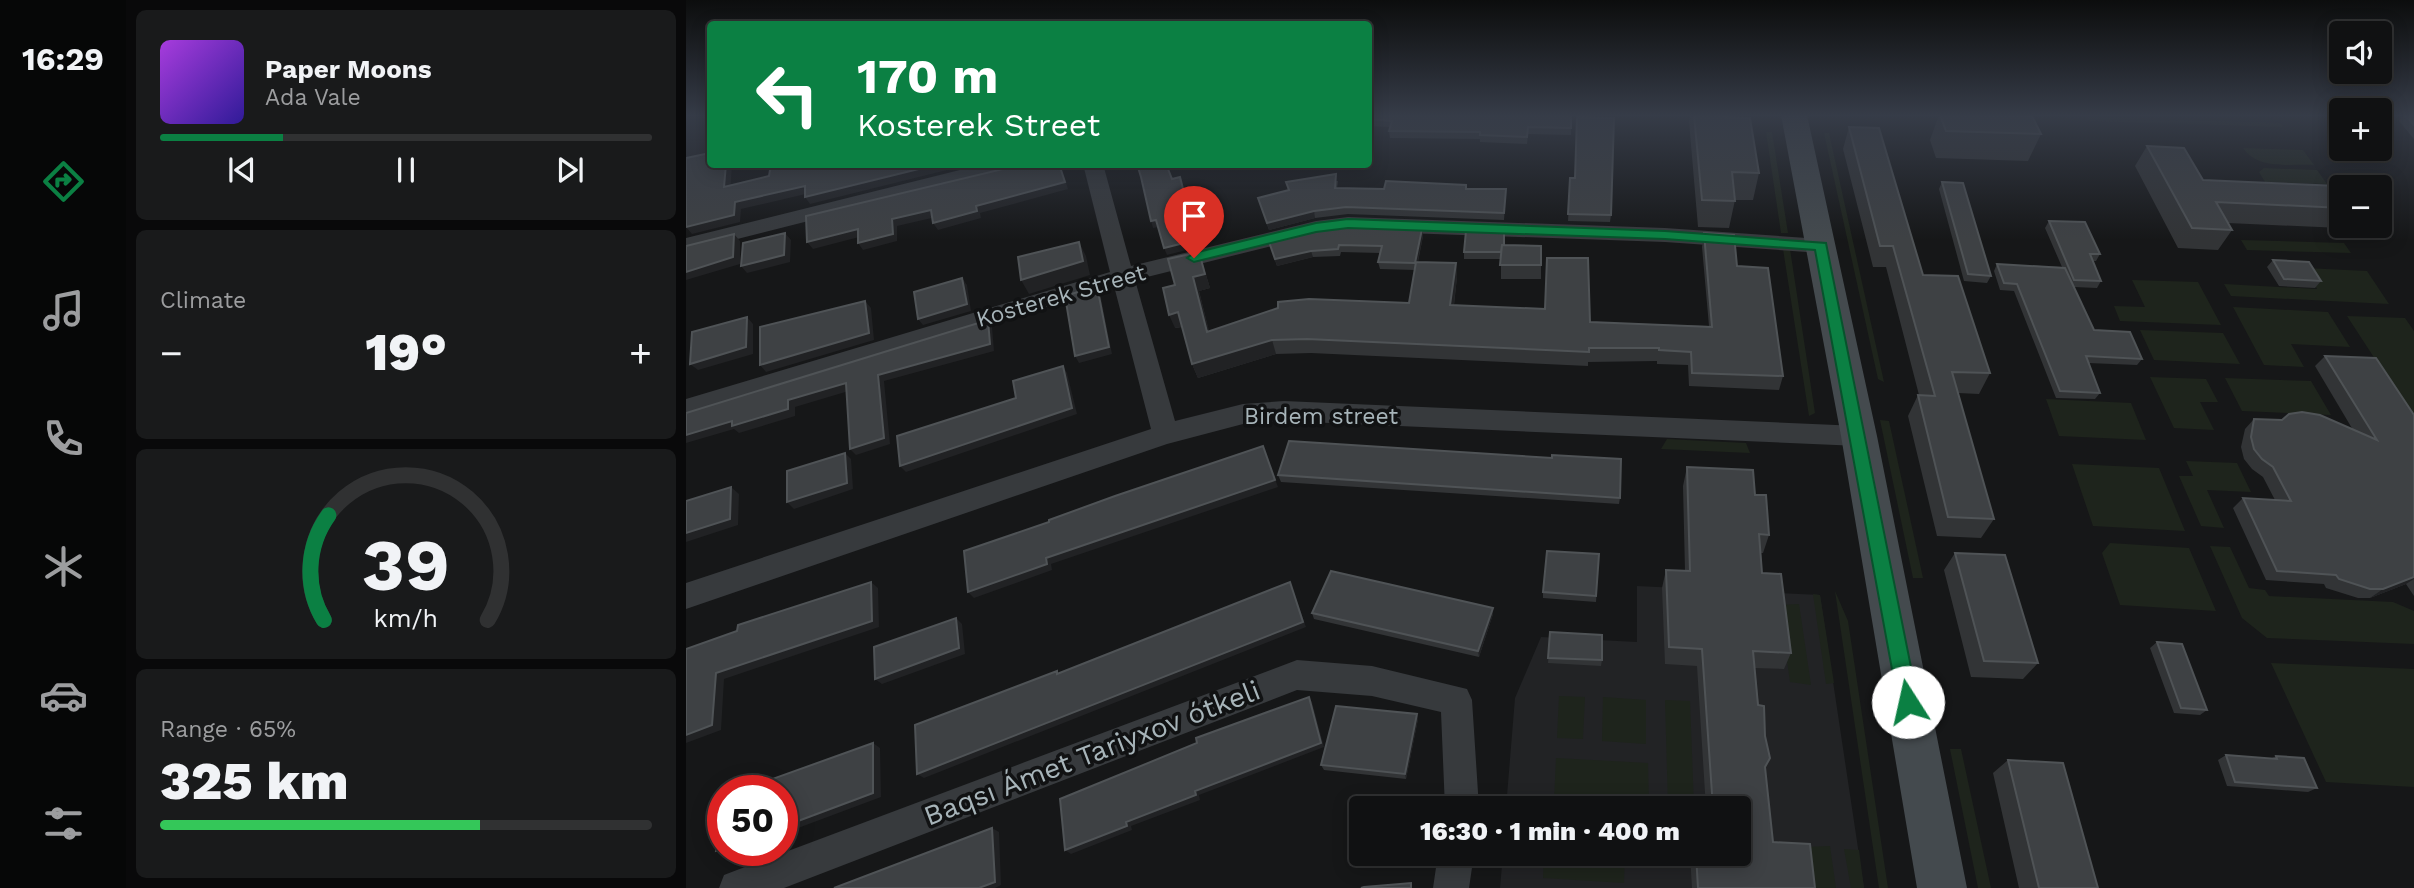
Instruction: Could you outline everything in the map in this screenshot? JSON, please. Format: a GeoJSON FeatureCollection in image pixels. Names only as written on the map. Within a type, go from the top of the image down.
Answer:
{"type":"FeatureCollection","features":[{"type":"Feature","properties":{"kind":"main road"},"geometry":{"type":"LineString","coordinates":[[1802,156],[1859,436],[1942,888]]}},
{"type":"Feature","properties":{"kind":"street"},"geometry":{"type":"LineString","coordinates":[[686,245],[995,168]]}},
{"type":"Feature","properties":{"kind":"street"},"geometry":{"type":"LineString","coordinates":[[1094,168],[1165,434]]}},
{"type":"Feature","properties":{"kind":"street","name":"Kosterek Street"},"geometry":{"type":"LineString","coordinates":[[686,409],[1122,276],[1316,228],[1348,224],[1665,235],[1821,246]]}},
{"type":"Feature","properties":{"kind":"street","name":"Birdem street"},"geometry":{"type":"LineString","coordinates":[[686,596],[1165,434],[1243,414],[1284,411],[1859,436]]}},
{"type":"Feature","properties":{"kind":"street","name":"Baqsı Ámet Tariyxov ótkeli"},"geometry":{"type":"LineString","coordinates":[[737,888],[1297,675],[1372,681],[1455,700]]}},
{"type":"Feature","properties":{"kind":"street"},"geometry":{"type":"LineString","coordinates":[[1455,700],[1461,796]]}},
{"type":"Feature","properties":{"kind":"street"},"geometry":{"type":"LineString","coordinates":[[1451,888],[1454,866]]}},
{"type":"Feature","properties":{"kind":"shaded area"},"geometry":{"type":"Polygon","coordinates":[[[686,156],[707,156],[707,160],[686,165],[686,156]]]}},
{"type":"Feature","properties":{"kind":"shaded area"},"geometry":{"type":"Polygon","coordinates":[[[1770,156],[1776,156],[1788,233],[1781,233],[1770,156]]]}},
{"type":"Feature","properties":{"kind":"shaded area"},"geometry":{"type":"Polygon","coordinates":[[[1829,156],[1834,156],[1884,382],[1878,379],[1829,156]]]}},
{"type":"Feature","properties":{"kind":"shaded area"},"geometry":{"type":"Polygon","coordinates":[[[2251,156],[2308,156],[2314,165],[2285,165],[2251,156]]]}},
{"type":"Feature","properties":{"kind":"shaded area"},"geometry":{"type":"Polygon","coordinates":[[[2264,168],[2317,170],[2327,184],[2265,182],[2259,172],[2264,168]]]}},
{"type":"Feature","properties":{"kind":"shaded area"},"geometry":{"type":"Polygon","coordinates":[[[2241,240],[2344,243],[2351,253],[2247,250],[2241,240]]]}},
{"type":"Feature","properties":{"kind":"shaded area"},"geometry":{"type":"Polygon","coordinates":[[[1783,249],[1790,249],[1815,413],[1809,416],[1783,249]]]}},
{"type":"Feature","properties":{"kind":"shaded area"},"geometry":{"type":"Polygon","coordinates":[[[2305,268],[2367,271],[2389,304],[2231,296],[2224,284],[2317,289],[2305,268]]]}},
{"type":"Feature","properties":{"kind":"shaded area"},"geometry":{"type":"Polygon","coordinates":[[[2132,280],[2198,282],[2221,325],[2120,321],[2114,306],[2145,307],[2132,280]]]}},
{"type":"Feature","properties":{"kind":"shaded area"},"geometry":{"type":"Polygon","coordinates":[[[2233,307],[2328,312],[2350,347],[2291,344],[2304,367],[2264,365],[2233,307]]]}},
{"type":"Feature","properties":{"kind":"shaded area"},"geometry":{"type":"Polygon","coordinates":[[[2347,316],[2405,318],[2414,331],[2414,419],[2347,316]]]}},
{"type":"Feature","properties":{"kind":"shaded area"},"geometry":{"type":"Polygon","coordinates":[[[2140,330],[2223,333],[2240,364],[2154,360],[2140,330]]]}},
{"type":"Feature","properties":{"kind":"shaded area"},"geometry":{"type":"Polygon","coordinates":[[[2150,377],[2206,379],[2218,402],[2200,402],[2214,430],[2174,428],[2150,377]]]}},
{"type":"Feature","properties":{"kind":"shaded area"},"geometry":{"type":"Polygon","coordinates":[[[2225,378],[2311,381],[2331,415],[2242,411],[2225,378]]]}},
{"type":"Feature","properties":{"kind":"shaded area"},"geometry":{"type":"Polygon","coordinates":[[[2046,399],[2131,403],[2146,440],[2059,436],[2046,399]]]}},
{"type":"Feature","properties":{"kind":"shaded area"},"geometry":{"type":"Polygon","coordinates":[[[1880,420],[1889,421],[1923,578],[1913,578],[1880,420]]]}},
{"type":"Feature","properties":{"kind":"shaded area"},"geometry":{"type":"Polygon","coordinates":[[[1667,439],[1746,443],[1750,453],[1661,449],[1667,439]]]}},
{"type":"Feature","properties":{"kind":"shaded area"},"geometry":{"type":"Polygon","coordinates":[[[2186,461],[2237,463],[2251,492],[2207,490],[2224,528],[2201,526],[2179,476],[2193,476],[2186,461]]]}},
{"type":"Feature","properties":{"kind":"shaded area"},"geometry":{"type":"Polygon","coordinates":[[[2072,464],[2159,468],[2185,531],[2093,526],[2072,464]]]}},
{"type":"Feature","properties":{"kind":"shaded area"},"geometry":{"type":"Polygon","coordinates":[[[2110,543],[2189,548],[2216,611],[2120,605],[2102,553],[2110,543]]]}},
{"type":"Feature","properties":{"kind":"shaded area"},"geometry":{"type":"Polygon","coordinates":[[[2210,546],[2230,547],[2249,588],[2265,590],[2269,596],[2393,602],[2414,611],[2414,644],[2267,638],[2242,618],[2210,546]]]}},
{"type":"Feature","properties":{"kind":"shaded area"},"geometry":{"type":"Polygon","coordinates":[[[1637,586],[1820,595],[1864,888],[1500,888],[1502,866],[1751,866],[1751,796],[1507,796],[1515,698],[1541,637],[1637,642],[1637,586]]]}},
{"type":"Feature","properties":{"kind":"shaded area"},"geometry":{"type":"Polygon","coordinates":[[[1835,591],[1848,621],[1888,888],[1879,888],[1835,591]]]}},
{"type":"Feature","properties":{"kind":"shaded area"},"geometry":{"type":"Polygon","coordinates":[[[1813,594],[1820,595],[1834,683],[1826,684],[1813,594]]]}},
{"type":"Feature","properties":{"kind":"shaded area"},"geometry":{"type":"Polygon","coordinates":[[[1799,604],[1811,685],[1790,682],[1779,605],[1799,604]]]}},
{"type":"Feature","properties":{"kind":"shaded area"},"geometry":{"type":"Polygon","coordinates":[[[2271,663],[2414,669],[2414,787],[2326,782],[2271,663]]]}},
{"type":"Feature","properties":{"kind":"shaded area"},"geometry":{"type":"Polygon","coordinates":[[[1559,696],[1585,697],[1583,739],[1557,738],[1559,696]]]}},
{"type":"Feature","properties":{"kind":"shaded area"},"geometry":{"type":"Polygon","coordinates":[[[1603,697],[1646,700],[1646,744],[1602,741],[1603,697]]]}},
{"type":"Feature","properties":{"kind":"shaded area"},"geometry":{"type":"Polygon","coordinates":[[[1665,700],[1690,701],[1694,796],[1668,796],[1665,700]]]}},
{"type":"Feature","properties":{"kind":"shaded area"},"geometry":{"type":"Polygon","coordinates":[[[1950,749],[1961,749],[1991,888],[1978,888],[1950,749]]]}},
{"type":"Feature","properties":{"kind":"shaded area"},"geometry":{"type":"Polygon","coordinates":[[[1556,758],[1648,763],[1649,796],[1554,796],[1556,758]]]}},
{"type":"Feature","properties":{"kind":"shaded area"},"geometry":{"type":"Polygon","coordinates":[[[1830,846],[1836,888],[1811,888],[1805,847],[1830,846]]]}},
{"type":"Feature","properties":{"kind":"shaded area"},"geometry":{"type":"Polygon","coordinates":[[[1844,849],[1859,850],[1864,888],[1851,888],[1844,849]]]}},
{"type":"Feature","properties":{"kind":"shaded area"},"geometry":{"type":"Polygon","coordinates":[[[1544,866],[1625,866],[1624,883],[1543,878],[1544,866]]]}},
{"type":"Feature","properties":{"kind":"building"},"geometry":{"type":"Polygon","coordinates":[[[707,156],[707,168],[726,168],[724,187],[769,176],[770,168],[923,168],[805,197],[805,186],[735,202],[734,215],[686,227],[686,158],[707,156]]]}},
{"type":"Feature","properties":{"kind":"building"},"geometry":{"type":"Polygon","coordinates":[[[1576,156],[1613,156],[1611,215],[1568,214],[1570,178],[1575,178],[1576,156]]]}},
{"type":"Feature","properties":{"kind":"building"},"geometry":{"type":"Polygon","coordinates":[[[1698,156],[1756,156],[1759,173],[1732,172],[1735,201],[1702,200],[1698,156]]]}},
{"type":"Feature","properties":{"kind":"building"},"geometry":{"type":"Polygon","coordinates":[[[1857,156],[1888,156],[1923,275],[1958,276],[1990,373],[1952,372],[1994,519],[1948,517],[1918,395],[1935,396],[1893,246],[1880,246],[1857,156]]]}},
{"type":"Feature","properties":{"kind":"building"},"geometry":{"type":"Polygon","coordinates":[[[2153,156],[2189,156],[2203,180],[2329,186],[2329,207],[2216,202],[2232,230],[2192,228],[2153,156]]]}},
{"type":"Feature","properties":{"kind":"building"},"geometry":{"type":"Polygon","coordinates":[[[1008,168],[1060,168],[1065,182],[976,206],[977,211],[933,223],[931,210],[892,219],[893,234],[858,243],[858,229],[807,242],[806,216],[1008,168]]]}},
{"type":"Feature","properties":{"kind":"building"},"geometry":{"type":"Polygon","coordinates":[[[1138,168],[1168,168],[1172,179],[1180,177],[1192,224],[1198,222],[1204,238],[1164,248],[1156,220],[1151,221],[1138,168]]]}},
{"type":"Feature","properties":{"kind":"building"},"geometry":{"type":"Polygon","coordinates":[[[1336,174],[1335,188],[1384,189],[1386,181],[1466,185],[1466,189],[1506,189],[1504,213],[1346,207],[1314,211],[1267,223],[1258,198],[1289,190],[1286,182],[1336,174]]]}},
{"type":"Feature","properties":{"kind":"building"},"geometry":{"type":"Polygon","coordinates":[[[1942,182],[1963,183],[1991,276],[1968,274],[1942,182]]]}},
{"type":"Feature","properties":{"kind":"building"},"geometry":{"type":"Polygon","coordinates":[[[2049,221],[2085,222],[2100,254],[2090,254],[2101,281],[2074,280],[2049,221]]]}},
{"type":"Feature","properties":{"kind":"building"},"geometry":{"type":"Polygon","coordinates":[[[1347,227],[1422,229],[1415,263],[1378,262],[1382,246],[1339,245],[1338,249],[1311,251],[1275,259],[1269,242],[1315,231],[1347,227]]]}},
{"type":"Feature","properties":{"kind":"building"},"geometry":{"type":"Polygon","coordinates":[[[1466,231],[1504,233],[1501,252],[1464,252],[1466,231]]]}},
{"type":"Feature","properties":{"kind":"building"},"geometry":{"type":"Polygon","coordinates":[[[785,233],[784,255],[741,266],[743,243],[785,233]]]}},
{"type":"Feature","properties":{"kind":"building"},"geometry":{"type":"Polygon","coordinates":[[[1704,233],[1734,235],[1737,266],[1768,268],[1783,376],[1692,373],[1691,352],[1659,348],[1589,348],[1589,352],[1307,339],[1272,340],[1192,364],[1178,312],[1169,315],[1163,288],[1175,285],[1168,259],[1199,252],[1205,274],[1193,277],[1207,332],[1278,308],[1278,302],[1309,299],[1409,303],[1416,262],[1456,263],[1450,305],[1545,309],[1547,258],[1588,258],[1590,322],[1712,327],[1704,233]]]}},
{"type":"Feature","properties":{"kind":"building"},"geometry":{"type":"Polygon","coordinates":[[[734,234],[733,257],[686,272],[686,246],[734,234]]]}},
{"type":"Feature","properties":{"kind":"building"},"geometry":{"type":"Polygon","coordinates":[[[1079,242],[1083,261],[1021,280],[1018,257],[1079,242]]]}},
{"type":"Feature","properties":{"kind":"building"},"geometry":{"type":"Polygon","coordinates":[[[1502,245],[1541,246],[1541,265],[1500,265],[1502,245]]]}},
{"type":"Feature","properties":{"kind":"building"},"geometry":{"type":"Polygon","coordinates":[[[2273,260],[2309,262],[2321,281],[2284,279],[2273,260]]]}},
{"type":"Feature","properties":{"kind":"building"},"geometry":{"type":"Polygon","coordinates":[[[1997,264],[2065,268],[2094,330],[2130,332],[2142,359],[2086,356],[2100,393],[2060,391],[2017,284],[2004,283],[1997,264]]]}},
{"type":"Feature","properties":{"kind":"building"},"geometry":{"type":"Polygon","coordinates":[[[962,278],[967,304],[918,319],[914,292],[962,278]]]}},
{"type":"Feature","properties":{"kind":"building"},"geometry":{"type":"Polygon","coordinates":[[[1097,286],[1109,347],[1075,356],[1065,296],[1097,286]]]}},
{"type":"Feature","properties":{"kind":"building"},"geometry":{"type":"Polygon","coordinates":[[[865,301],[869,333],[760,365],[760,327],[865,301]]]}},
{"type":"Feature","properties":{"kind":"building"},"geometry":{"type":"Polygon","coordinates":[[[747,317],[746,347],[690,364],[692,332],[747,317]]]}},
{"type":"Feature","properties":{"kind":"building"},"geometry":{"type":"Polygon","coordinates":[[[988,320],[990,344],[878,375],[884,438],[850,449],[846,383],[788,400],[788,409],[732,426],[732,421],[686,435],[686,413],[988,320]]]}},
{"type":"Feature","properties":{"kind":"building"},"geometry":{"type":"Polygon","coordinates":[[[2325,356],[2376,358],[2414,415],[2414,577],[2383,589],[2370,589],[2339,579],[2336,575],[2277,571],[2243,498],[2291,501],[2273,467],[2254,449],[2251,437],[2254,419],[2282,420],[2289,414],[2302,412],[2320,415],[2377,440],[2325,356]]]}},
{"type":"Feature","properties":{"kind":"building"},"geometry":{"type":"Polygon","coordinates":[[[1063,366],[1072,408],[900,466],[897,436],[1016,398],[1013,381],[1063,366]]]}},
{"type":"Feature","properties":{"kind":"building"},"geometry":{"type":"Polygon","coordinates":[[[1289,441],[1552,458],[1552,455],[1621,459],[1620,498],[1278,475],[1289,441]]]}},
{"type":"Feature","properties":{"kind":"building"},"geometry":{"type":"Polygon","coordinates":[[[1263,446],[1275,480],[1046,558],[1047,564],[968,592],[964,551],[1263,446]]]}},
{"type":"Feature","properties":{"kind":"building"},"geometry":{"type":"Polygon","coordinates":[[[845,453],[847,483],[787,502],[787,471],[845,453]]]}},
{"type":"Feature","properties":{"kind":"building"},"geometry":{"type":"Polygon","coordinates":[[[1687,467],[1753,470],[1755,495],[1766,495],[1769,535],[1759,534],[1762,573],[1781,574],[1791,653],[1753,651],[1758,705],[1764,706],[1765,736],[1770,758],[1765,767],[1773,842],[1810,844],[1815,888],[1698,888],[1697,866],[1751,866],[1751,796],[1712,796],[1702,649],[1669,647],[1666,570],[1690,571],[1687,467]]]}},
{"type":"Feature","properties":{"kind":"building"},"geometry":{"type":"Polygon","coordinates":[[[731,487],[730,519],[686,533],[686,501],[731,487]]]}},
{"type":"Feature","properties":{"kind":"building"},"geometry":{"type":"Polygon","coordinates":[[[1547,551],[1599,554],[1596,596],[1543,592],[1547,551]]]}},
{"type":"Feature","properties":{"kind":"building"},"geometry":{"type":"Polygon","coordinates":[[[1955,553],[2005,555],[2038,663],[1984,661],[1955,553]]]}},
{"type":"Feature","properties":{"kind":"building"},"geometry":{"type":"Polygon","coordinates":[[[1331,571],[1493,608],[1478,651],[1312,613],[1331,571]]]}},
{"type":"Feature","properties":{"kind":"building"},"geometry":{"type":"Polygon","coordinates":[[[871,582],[872,621],[716,673],[712,725],[686,735],[686,649],[737,631],[738,625],[871,582]]]}},
{"type":"Feature","properties":{"kind":"building"},"geometry":{"type":"Polygon","coordinates":[[[1290,582],[1303,622],[917,774],[915,725],[1057,671],[1057,674],[1290,582]]]}},
{"type":"Feature","properties":{"kind":"building"},"geometry":{"type":"Polygon","coordinates":[[[956,618],[959,648],[875,679],[874,647],[956,618]]]}},
{"type":"Feature","properties":{"kind":"building"},"geometry":{"type":"Polygon","coordinates":[[[1550,632],[1602,635],[1602,660],[1548,658],[1550,632]]]}},
{"type":"Feature","properties":{"kind":"building"},"geometry":{"type":"Polygon","coordinates":[[[2157,642],[2182,644],[2207,710],[2181,708],[2157,642]]]}},
{"type":"Feature","properties":{"kind":"building"},"geometry":{"type":"Polygon","coordinates":[[[1309,697],[1321,743],[1195,791],[1196,795],[1126,822],[1127,826],[1065,850],[1060,799],[1197,743],[1196,738],[1309,697]]]}},
{"type":"Feature","properties":{"kind":"building"},"geometry":{"type":"Polygon","coordinates":[[[1336,706],[1417,714],[1405,774],[1321,765],[1336,706]]]}},
{"type":"Feature","properties":{"kind":"building"},"geometry":{"type":"Polygon","coordinates":[[[873,743],[873,793],[798,821],[798,775],[784,775],[873,743]]]}},
{"type":"Feature","properties":{"kind":"building"},"geometry":{"type":"Polygon","coordinates":[[[2226,755],[2304,758],[2317,788],[2235,782],[2226,755]]]}},
{"type":"Feature","properties":{"kind":"building"},"geometry":{"type":"Polygon","coordinates":[[[2008,760],[2063,763],[2098,888],[2039,888],[2008,760]]]}},
{"type":"Feature","properties":{"kind":"building"},"geometry":{"type":"Polygon","coordinates":[[[992,828],[995,882],[979,888],[834,888],[992,828]]]}},
{"type":"Feature","properties":{"kind":"building"},"geometry":{"type":"Polygon","coordinates":[[[1411,883],[1411,888],[1361,888],[1364,887],[1411,883]]]}},
{"type":"Feature","properties":{"kind":"route"},"geometry":{"type":"LineString","coordinates":[[1194,258],[1266,239],[1348,224],[1665,235],[1821,246],[1908,702]]}}]}
